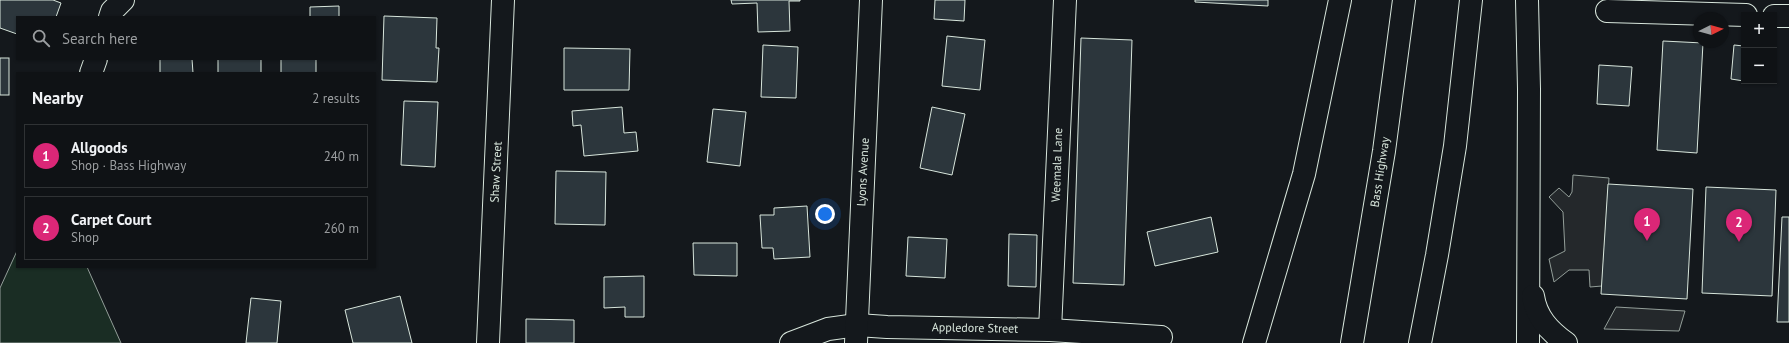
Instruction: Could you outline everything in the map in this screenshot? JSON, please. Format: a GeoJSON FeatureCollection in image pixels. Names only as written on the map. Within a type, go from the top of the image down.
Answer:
{"type":"FeatureCollection","features":[{"type":"Feature","properties":{"kind":"main road"},"geometry":{"type":"LineString","coordinates":[[110,16],[112,11],[123,0]]}},
{"type":"Feature","properties":{"kind":"main road","name":"Shaw Street"},"geometry":{"type":"LineString","coordinates":[[488,343],[503,0]]}},
{"type":"Feature","properties":{"kind":"main road","name":"Lyons Avenue"},"geometry":{"type":"LineString","coordinates":[[856,334],[871,0]]}},
{"type":"Feature","properties":{"kind":"main road"},"geometry":{"type":"LineString","coordinates":[[1254,343],[1304,174],[1340,0]]}},
{"type":"Feature","properties":{"kind":"main road","name":"Bass Highway"},"geometry":{"type":"LineString","coordinates":[[1352,343],[1384,151],[1404,0]]}},
{"type":"Feature","properties":{"kind":"main road"},"geometry":{"type":"LineString","coordinates":[[1420,342],[1437,254],[1455,146],[1471,0]]}},
{"type":"Feature","properties":{"kind":"main road"},"geometry":{"type":"LineString","coordinates":[[1527,0],[1529,89],[1528,230],[1530,271],[1536,312],[1546,326],[1566,343]]}},
{"type":"Feature","properties":{"kind":"main road","name":"Weemala Lane"},"geometry":{"type":"LineString","coordinates":[[1050,330],[1064,9]]}},
{"type":"Feature","properties":{"kind":"main road"},"geometry":{"type":"LineString","coordinates":[[1607,11],[1741,15]]}},
{"type":"Feature","properties":{"kind":"main road"},"geometry":{"type":"LineString","coordinates":[[1777,16],[1789,16]]}},
{"type":"Feature","properties":{"kind":"main road"},"geometry":{"type":"LineString","coordinates":[[91,72],[96,60]]}},
{"type":"Feature","properties":{"kind":"main road"},"geometry":{"type":"LineString","coordinates":[[1528,343],[1530,271]]}},
{"type":"Feature","properties":{"kind":"main road","name":"Appledore Street"},"geometry":{"type":"LineString","coordinates":[[791,343],[828,329],[856,334],[887,327],[1050,330],[1161,337]]}},
{"type":"Feature","properties":{"kind":"green space"},"geometry":{"type":"Polygon","coordinates":[[[16,253],[16,268],[87,268],[121,343],[0,343],[0,288],[16,253]]]}},
{"type":"Feature","properties":{"kind":"shaded area"},"geometry":{"type":"Polygon","coordinates":[[[1573,175],[1609,178],[1602,286],[1590,287],[1589,270],[1569,270],[1554,282],[1549,259],[1565,251],[1563,212],[1549,197],[1559,188],[1569,197],[1572,192],[1573,175]]]}},
{"type":"Feature","properties":{"kind":"shaded area"},"geometry":{"type":"Polygon","coordinates":[[[1616,307],[1685,311],[1679,331],[1604,329],[1616,307]]]}},
{"type":"Feature","properties":{"kind":"building"},"geometry":{"type":"Polygon","coordinates":[[[0,0],[53,0],[61,3],[56,16],[16,16],[16,34],[0,28],[0,0]]]}},
{"type":"Feature","properties":{"kind":"building"},"geometry":{"type":"Polygon","coordinates":[[[731,0],[800,1],[789,1],[790,31],[758,32],[757,3],[732,4],[731,0]]]}},
{"type":"Feature","properties":{"kind":"building"},"geometry":{"type":"Polygon","coordinates":[[[935,0],[965,0],[964,21],[934,19],[935,0]]]}},
{"type":"Feature","properties":{"kind":"building"},"geometry":{"type":"Polygon","coordinates":[[[1195,0],[1268,0],[1268,6],[1195,2],[1195,0]]]}},
{"type":"Feature","properties":{"kind":"building"},"geometry":{"type":"Polygon","coordinates":[[[339,6],[339,16],[310,16],[310,7],[339,6]]]}},
{"type":"Feature","properties":{"kind":"building"},"geometry":{"type":"Polygon","coordinates":[[[384,16],[437,18],[436,48],[439,48],[437,82],[382,80],[384,16]]]}},
{"type":"Feature","properties":{"kind":"building"},"geometry":{"type":"Polygon","coordinates":[[[947,36],[985,40],[980,90],[942,86],[947,36]]]}},
{"type":"Feature","properties":{"kind":"building"},"geometry":{"type":"Polygon","coordinates":[[[1081,38],[1132,40],[1124,285],[1073,283],[1081,38]]]}},
{"type":"Feature","properties":{"kind":"building"},"geometry":{"type":"Polygon","coordinates":[[[1663,41],[1693,42],[1693,48],[1703,48],[1697,153],[1657,150],[1663,41]]]}},
{"type":"Feature","properties":{"kind":"building"},"geometry":{"type":"Polygon","coordinates":[[[763,45],[798,47],[796,98],[761,97],[763,45]]]}},
{"type":"Feature","properties":{"kind":"building"},"geometry":{"type":"Polygon","coordinates":[[[1734,45],[1741,46],[1741,81],[1731,79],[1734,45]]]}},
{"type":"Feature","properties":{"kind":"building"},"geometry":{"type":"Polygon","coordinates":[[[564,48],[630,49],[629,90],[564,90],[564,48]]]}},
{"type":"Feature","properties":{"kind":"building"},"geometry":{"type":"Polygon","coordinates":[[[0,58],[9,58],[9,95],[0,95],[0,58]]]}},
{"type":"Feature","properties":{"kind":"building"},"geometry":{"type":"Polygon","coordinates":[[[160,60],[192,60],[193,72],[160,72],[160,60]]]}},
{"type":"Feature","properties":{"kind":"building"},"geometry":{"type":"Polygon","coordinates":[[[218,60],[261,60],[261,72],[218,72],[218,60]]]}},
{"type":"Feature","properties":{"kind":"building"},"geometry":{"type":"Polygon","coordinates":[[[281,60],[316,60],[316,72],[281,72],[281,60]]]}},
{"type":"Feature","properties":{"kind":"building"},"geometry":{"type":"Polygon","coordinates":[[[1599,65],[1632,67],[1629,106],[1597,104],[1599,65]]]}},
{"type":"Feature","properties":{"kind":"building"},"geometry":{"type":"Polygon","coordinates":[[[404,101],[438,102],[435,167],[401,165],[404,101]]]}},
{"type":"Feature","properties":{"kind":"building"},"geometry":{"type":"Polygon","coordinates":[[[622,107],[624,133],[636,132],[638,151],[584,156],[581,125],[573,126],[572,111],[622,107]]]}},
{"type":"Feature","properties":{"kind":"building"},"geometry":{"type":"Polygon","coordinates":[[[932,107],[965,114],[952,175],[920,168],[932,107]]]}},
{"type":"Feature","properties":{"kind":"building"},"geometry":{"type":"Polygon","coordinates":[[[713,109],[746,112],[740,166],[707,162],[713,109]]]}},
{"type":"Feature","properties":{"kind":"building"},"geometry":{"type":"Polygon","coordinates":[[[556,171],[606,172],[605,225],[555,224],[556,171]]]}},
{"type":"Feature","properties":{"kind":"building"},"geometry":{"type":"Polygon","coordinates":[[[1608,184],[1693,189],[1687,299],[1601,294],[1608,184]]]}},
{"type":"Feature","properties":{"kind":"building"},"geometry":{"type":"Polygon","coordinates":[[[1706,187],[1776,190],[1772,296],[1702,293],[1706,187]]]}},
{"type":"Feature","properties":{"kind":"building"},"geometry":{"type":"Polygon","coordinates":[[[807,206],[810,257],[774,259],[773,248],[762,248],[760,215],[774,215],[774,208],[807,206]]]}},
{"type":"Feature","properties":{"kind":"building"},"geometry":{"type":"Polygon","coordinates":[[[1211,217],[1218,252],[1155,266],[1147,232],[1211,217]]]}},
{"type":"Feature","properties":{"kind":"building"},"geometry":{"type":"Polygon","coordinates":[[[1782,217],[1789,217],[1789,322],[1777,322],[1782,217]]]}},
{"type":"Feature","properties":{"kind":"building"},"geometry":{"type":"Polygon","coordinates":[[[1009,234],[1037,235],[1036,287],[1008,286],[1009,234]]]}},
{"type":"Feature","properties":{"kind":"building"},"geometry":{"type":"Polygon","coordinates":[[[908,237],[947,239],[945,278],[906,276],[908,237]]]}},
{"type":"Feature","properties":{"kind":"building"},"geometry":{"type":"Polygon","coordinates":[[[693,243],[737,243],[737,276],[694,275],[693,243]]]}},
{"type":"Feature","properties":{"kind":"building"},"geometry":{"type":"Polygon","coordinates":[[[644,276],[644,317],[625,317],[625,307],[604,308],[604,277],[644,276]]]}},
{"type":"Feature","properties":{"kind":"building"},"geometry":{"type":"Polygon","coordinates":[[[400,296],[412,343],[353,343],[345,310],[400,296]]]}},
{"type":"Feature","properties":{"kind":"building"},"geometry":{"type":"Polygon","coordinates":[[[251,298],[281,301],[277,343],[246,343],[251,298]]]}},
{"type":"Feature","properties":{"kind":"building"},"geometry":{"type":"Polygon","coordinates":[[[526,319],[574,320],[574,343],[526,343],[526,319]]]}},
{"type":"Feature","properties":{"kind":"place","name":"Allgoods"},"geometry":{"type":"Point","coordinates":[1647,241]}},
{"type":"Feature","properties":{"kind":"place","name":"Carpet Court"},"geometry":{"type":"Point","coordinates":[1739,242]}}]}
